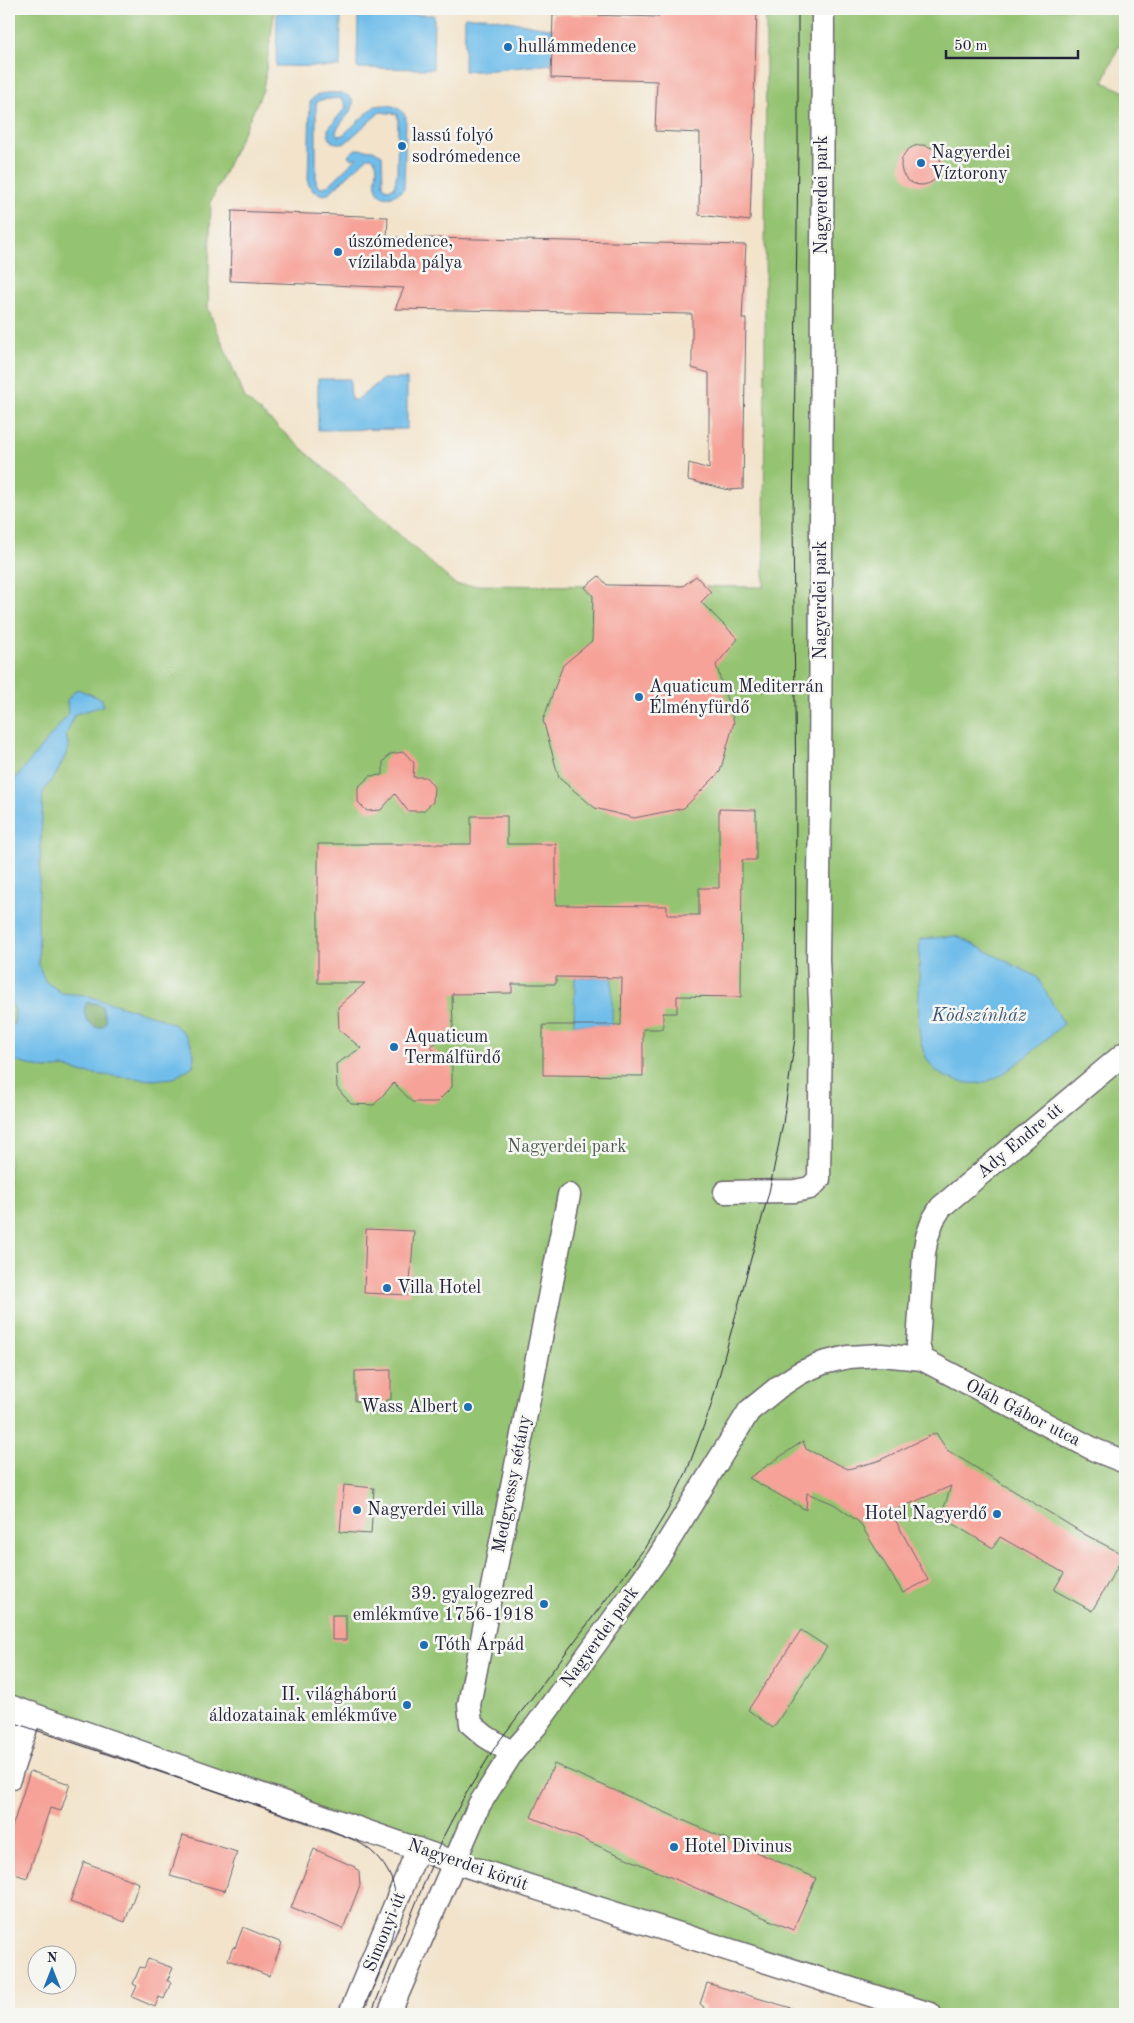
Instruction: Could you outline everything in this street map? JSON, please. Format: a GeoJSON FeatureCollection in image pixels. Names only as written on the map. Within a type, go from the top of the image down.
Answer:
{"type":"FeatureCollection","features":[{"type":"Feature","properties":{"kind":"street","name":"Nagyerdei park"},"geometry":{"type":"LineString","coordinates":[[725,1192],[795,1191],[810,1188],[819,1180],[821,1025],[818,959],[823,9]]}},
{"type":"Feature","properties":{"kind":"street","name":"Ady Endre út"},"geometry":{"type":"LineString","coordinates":[[922,1359],[918,1344],[924,1253],[933,1220],[941,1207],[1125,1053]]}},
{"type":"Feature","properties":{"kind":"street","name":"Medgyessy sétány"},"geometry":{"type":"LineString","coordinates":[[512,1753],[484,1736],[471,1724],[469,1706],[569,1195]]}},
{"type":"Feature","properties":{"kind":"street","name":"Nagyerdei park"},"geometry":{"type":"LineString","coordinates":[[454,1862],[479,1804],[512,1753],[536,1726],[658,1558],[749,1411],[780,1386],[800,1373],[824,1363],[848,1357],[881,1355],[922,1359]]}},
{"type":"Feature","properties":{"kind":"street","name":"Oláh Gábor utca"},"geometry":{"type":"LineString","coordinates":[[922,1359],[1095,1450],[1125,1462]]}},
{"type":"Feature","properties":{"kind":"street","name":"Nagyerdei körút"},"geometry":{"type":"LineString","coordinates":[[9,1706],[867,2004],[930,2014]]}},
{"type":"Feature","properties":{"kind":"street"},"geometry":{"type":"LineString","coordinates":[[9,1779],[30,1714]]}},
{"type":"Feature","properties":{"kind":"street","name":"Simonyi út"},"geometry":{"type":"LineString","coordinates":[[350,2014],[418,1849]]}},
{"type":"Feature","properties":{"kind":"street","name":"Simonyi út"},"geometry":{"type":"LineString","coordinates":[[389,2014],[454,1862]]}},
{"type":"Feature","properties":{"kind":"green space","name":"Nagyerdei park"},"geometry":{"type":"Polygon","coordinates":[[[9,9],[275,9],[263,90],[211,201],[208,308],[245,398],[456,585],[764,587],[766,9],[1125,9],[1125,32],[1103,82],[1125,92],[1125,2014],[930,2014],[9,1706],[9,9]]]}},
{"type":"Feature","properties":{"kind":"green space"},"geometry":{"type":"Polygon","coordinates":[[[87,1002],[102,1006],[106,1022],[102,1027],[95,1027],[86,1019],[84,1010],[87,1002]]]}},
{"type":"Feature","properties":{"kind":"water"},"geometry":{"type":"Polygon","coordinates":[[[277,12],[341,13],[340,67],[276,66],[277,12]]]}},
{"type":"Feature","properties":{"kind":"water"},"geometry":{"type":"Polygon","coordinates":[[[358,14],[434,15],[433,69],[357,68],[358,14]]]}},
{"type":"Feature","properties":{"kind":"water","name":"hullámmedence"},"geometry":{"type":"Polygon","coordinates":[[[465,17],[486,17],[553,29],[552,64],[484,71],[464,71],[465,17]]]}},
{"type":"Feature","properties":{"kind":"water","name":"lassú folyó sodrómedence"},"geometry":{"type":"Polygon","coordinates":[[[327,93],[340,93],[349,96],[353,101],[353,106],[338,128],[336,133],[338,136],[343,135],[375,106],[393,106],[406,117],[404,188],[397,194],[385,196],[378,192],[376,187],[376,163],[372,157],[368,157],[328,194],[323,195],[313,191],[308,183],[310,103],[315,96],[327,93]],[[339,98],[320,100],[316,103],[316,182],[318,187],[328,186],[357,158],[353,159],[348,156],[355,149],[373,150],[382,155],[383,185],[386,189],[394,188],[397,173],[397,114],[380,112],[344,144],[332,142],[328,129],[346,107],[343,100],[339,98]]]}},
{"type":"Feature","properties":{"kind":"water"},"geometry":{"type":"Polygon","coordinates":[[[318,379],[350,379],[351,400],[357,400],[383,379],[407,379],[407,429],[318,430],[318,379]]]}},
{"type":"Feature","properties":{"kind":"water"},"geometry":{"type":"Polygon","coordinates":[[[77,689],[102,699],[103,706],[75,714],[66,735],[69,748],[57,773],[43,792],[38,913],[39,966],[45,981],[62,993],[85,995],[160,1018],[173,1024],[183,1032],[191,1044],[194,1055],[193,1066],[174,1078],[152,1080],[84,1073],[64,1067],[45,1069],[13,1061],[9,1062],[9,1027],[14,1024],[15,1010],[9,999],[9,786],[68,715],[67,700],[77,689]],[[87,1002],[84,1010],[86,1019],[95,1027],[102,1027],[106,1022],[102,1006],[87,1002]]]}},
{"type":"Feature","properties":{"kind":"water","name":"Ködszínház"},"geometry":{"type":"Polygon","coordinates":[[[957,936],[1037,977],[1064,1024],[1009,1070],[982,1083],[954,1080],[941,1074],[932,1066],[921,1044],[919,1032],[920,939],[957,936]]]}},
{"type":"Feature","properties":{"kind":"water"},"geometry":{"type":"Polygon","coordinates":[[[575,977],[612,978],[612,1025],[574,1025],[575,977]]]}},
{"type":"Feature","properties":{"kind":"building"},"geometry":{"type":"Polygon","coordinates":[[[659,9],[757,9],[750,221],[699,215],[700,133],[655,131],[657,81],[551,78],[553,14],[659,17],[659,9]]]}},
{"type":"Feature","properties":{"kind":"building","name":"Nagyerdei Víztorony"},"geometry":{"type":"Polygon","coordinates":[[[925,145],[932,148],[938,154],[941,165],[940,173],[932,182],[925,185],[917,185],[910,182],[902,173],[901,161],[904,154],[913,146],[925,145]]]}},
{"type":"Feature","properties":{"kind":"building"},"geometry":{"type":"Polygon","coordinates":[[[232,211],[388,217],[387,237],[746,245],[742,319],[746,319],[743,489],[729,490],[688,480],[689,463],[709,469],[709,373],[692,368],[692,314],[395,309],[404,288],[230,281],[232,211]]]}},
{"type":"Feature","properties":{"kind":"building","name":"Aquaticum Mediterrán Élményfürdő"},"geometry":{"type":"Polygon","coordinates":[[[599,576],[607,585],[683,586],[696,576],[711,592],[701,602],[738,639],[716,665],[734,722],[720,772],[684,808],[634,818],[595,808],[559,778],[543,720],[563,665],[592,641],[593,596],[585,587],[599,576]]]}},
{"type":"Feature","properties":{"kind":"building"},"geometry":{"type":"Polygon","coordinates":[[[404,752],[414,763],[413,777],[426,777],[434,787],[433,802],[423,811],[408,811],[395,794],[381,810],[367,811],[358,802],[358,787],[370,776],[383,775],[383,762],[390,754],[404,752]]]}},
{"type":"Feature","properties":{"kind":"building"},"geometry":{"type":"Polygon","coordinates":[[[719,809],[756,810],[756,860],[742,860],[741,997],[677,996],[677,1013],[663,1013],[663,1029],[643,1029],[643,1076],[543,1075],[543,1025],[621,1025],[622,978],[556,977],[556,984],[512,984],[512,993],[452,994],[453,1030],[430,1047],[452,1065],[452,1087],[437,1102],[412,1102],[394,1083],[374,1105],[351,1104],[337,1088],[336,1064],[361,1048],[339,1030],[338,1007],[365,983],[318,983],[318,844],[471,844],[471,816],[507,816],[507,844],[556,844],[556,905],[667,906],[667,915],[699,915],[699,888],[719,888],[719,809]]]}},
{"type":"Feature","properties":{"kind":"building"},"geometry":{"type":"Polygon","coordinates":[[[366,1229],[414,1231],[409,1295],[364,1293],[366,1229]]]}},
{"type":"Feature","properties":{"kind":"building"},"geometry":{"type":"Polygon","coordinates":[[[391,1370],[391,1400],[386,1400],[386,1411],[368,1411],[367,1401],[355,1401],[355,1371],[391,1370]]]}},
{"type":"Feature","properties":{"kind":"building","name":"Hotel Nagyerdő"},"geometry":{"type":"Polygon","coordinates":[[[936,1433],[947,1450],[1086,1535],[1124,1555],[1092,1611],[1054,1590],[1064,1573],[1000,1537],[993,1548],[941,1517],[951,1486],[891,1512],[928,1580],[903,1593],[859,1522],[834,1504],[807,1493],[806,1510],[749,1478],[803,1441],[806,1449],[848,1469],[878,1461],[936,1433]]]}},
{"type":"Feature","properties":{"kind":"building","name":"Nagyerdei villa"},"geometry":{"type":"Polygon","coordinates":[[[344,1485],[374,1488],[371,1534],[340,1532],[344,1485]]]}},
{"type":"Feature","properties":{"kind":"building"},"geometry":{"type":"Polygon","coordinates":[[[332,1615],[346,1615],[346,1640],[332,1640],[332,1615]]]}},
{"type":"Feature","properties":{"kind":"building"},"geometry":{"type":"Polygon","coordinates":[[[801,1630],[827,1647],[773,1728],[748,1710],[801,1630]]]}},
{"type":"Feature","properties":{"kind":"building","name":"Hotel Divinus"},"geometry":{"type":"Polygon","coordinates":[[[554,1764],[816,1878],[793,1930],[531,1817],[554,1764]]]}},
{"type":"Feature","properties":{"kind":"building"},"geometry":{"type":"Polygon","coordinates":[[[30,1771],[70,1784],[61,1811],[50,1808],[27,1878],[9,1872],[9,1837],[30,1771]]]}},
{"type":"Feature","properties":{"kind":"building"},"geometry":{"type":"Polygon","coordinates":[[[183,1835],[237,1852],[225,1891],[170,1876],[183,1835]]]}},
{"type":"Feature","properties":{"kind":"building"},"geometry":{"type":"Polygon","coordinates":[[[314,1849],[355,1867],[359,1871],[360,1885],[343,1929],[291,1908],[314,1849]]]}},
{"type":"Feature","properties":{"kind":"building"},"geometry":{"type":"Polygon","coordinates":[[[84,1862],[139,1883],[125,1922],[70,1902],[84,1862]]]}},
{"type":"Feature","properties":{"kind":"building"},"geometry":{"type":"Polygon","coordinates":[[[243,1927],[282,1943],[269,1976],[228,1960],[243,1927]]]}},
{"type":"Feature","properties":{"kind":"building"},"geometry":{"type":"Polygon","coordinates":[[[148,1959],[173,1968],[167,1981],[171,1982],[164,1999],[159,1997],[155,2007],[132,1997],[137,1986],[133,1984],[140,1967],[144,1968],[148,1959]]]}},
{"type":"Feature","properties":{"kind":"building"},"geometry":{"type":"Polygon","coordinates":[[[707,1983],[798,2010],[797,2014],[701,2014],[704,2007],[700,2004],[707,1983]]]}},
{"type":"Feature","properties":{"kind":"tram line"},"geometry":{"type":"LineString","coordinates":[[371,2014],[442,1839],[464,1797],[497,1744],[644,1549],[667,1511],[687,1471],[711,1406],[769,1192],[783,1123],[795,1038],[796,800],[793,519],[798,9]]}},
{"type":"Feature","properties":{"kind":"tram line"},"geometry":{"type":"LineString","coordinates":[[9,1721],[328,1829],[353,1839],[366,1847],[384,1865],[393,1884],[396,1905],[394,1928],[388,1950],[361,2014]]}},
{"type":"Feature","properties":{"kind":"place","name":"hullámmedence"},"geometry":{"type":"Point","coordinates":[508,47]}},
{"type":"Feature","properties":{"kind":"place","name":"lassú folyó sodrómedence"},"geometry":{"type":"Point","coordinates":[402,146]}},
{"type":"Feature","properties":{"kind":"place","name":"Nagyerdei Víztorony"},"geometry":{"type":"Point","coordinates":[921,163]}},
{"type":"Feature","properties":{"kind":"place","name":"úszómedence, vízilabda pálya"},"geometry":{"type":"Point","coordinates":[338,252]}},
{"type":"Feature","properties":{"kind":"place","name":"Aquaticum Mediterrán Élményfürdő"},"geometry":{"type":"Point","coordinates":[639,697]}},
{"type":"Feature","properties":{"kind":"place","name":"Aquaticum Termálfürdő"},"geometry":{"type":"Point","coordinates":[394,1047]}},
{"type":"Feature","properties":{"kind":"place","name":"Villa Hotel"},"geometry":{"type":"Point","coordinates":[387,1288]}},
{"type":"Feature","properties":{"kind":"place","name":"Wass Albert"},"geometry":{"type":"Point","coordinates":[468,1407]}},
{"type":"Feature","properties":{"kind":"place","name":"Nagyerdei villa"},"geometry":{"type":"Point","coordinates":[357,1510]}},
{"type":"Feature","properties":{"kind":"place","name":"Hotel Nagyerdő"},"geometry":{"type":"Point","coordinates":[997,1514]}},
{"type":"Feature","properties":{"kind":"place","name":"39. gyalogezred emlékműve 1756-1918"},"geometry":{"type":"Point","coordinates":[544,1604]}},
{"type":"Feature","properties":{"kind":"place","name":"Tóth Árpád"},"geometry":{"type":"Point","coordinates":[424,1645]}},
{"type":"Feature","properties":{"kind":"place","name":"II. világháború áldozatainak emlékműve"},"geometry":{"type":"Point","coordinates":[407,1705]}},
{"type":"Feature","properties":{"kind":"place","name":"Hotel Divinus"},"geometry":{"type":"Point","coordinates":[674,1847]}}]}
